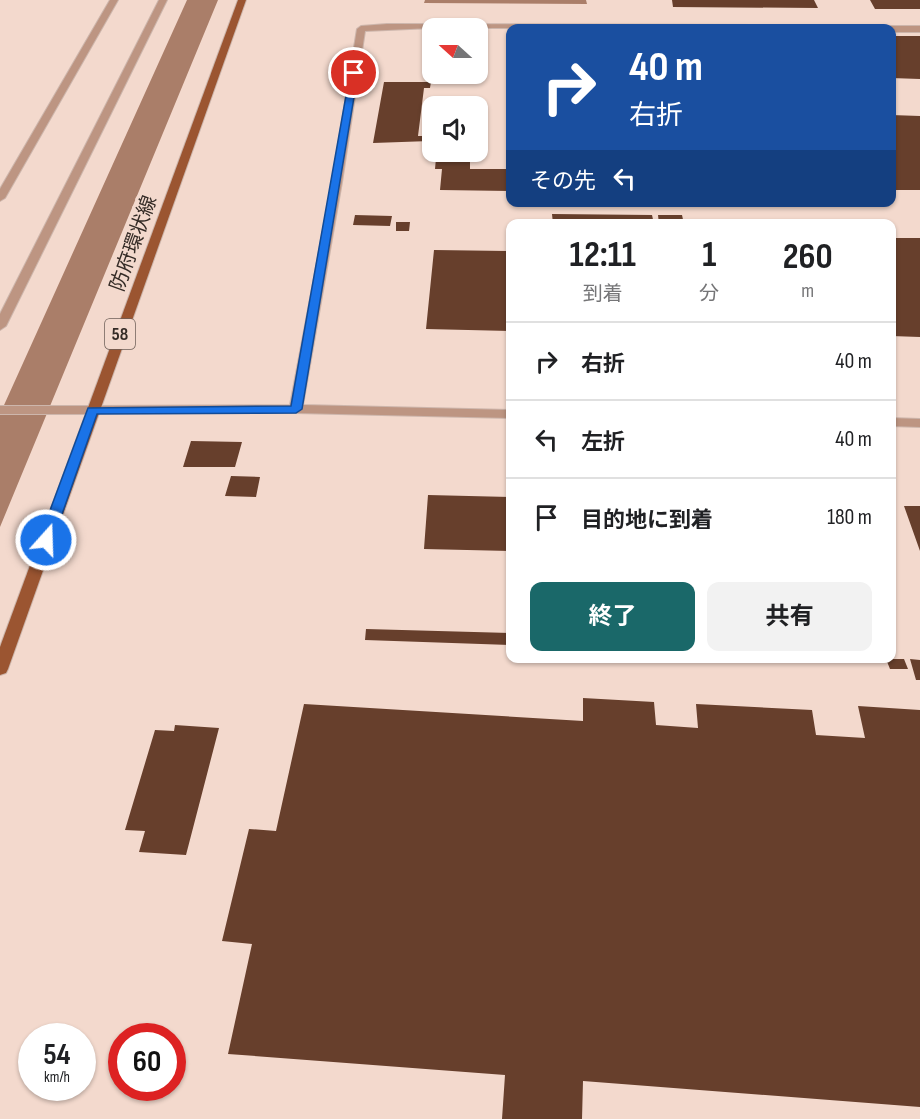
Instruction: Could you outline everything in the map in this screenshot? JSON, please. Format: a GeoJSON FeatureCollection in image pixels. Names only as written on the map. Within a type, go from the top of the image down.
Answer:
{"type":"FeatureCollection","features":[{"type":"Feature","properties":{"kind":"main road","name":"防府環状線"},"geometry":{"type":"LineString","coordinates":[[0,669],[242,0]]}},
{"type":"Feature","properties":{"kind":"street"},"geometry":{"type":"LineString","coordinates":[[0,198],[114,0]]}},
{"type":"Feature","properties":{"kind":"street"},"geometry":{"type":"LineString","coordinates":[[0,326],[163,0]]}},
{"type":"Feature","properties":{"kind":"street"},"geometry":{"type":"LineString","coordinates":[[296,409],[337,182],[361,29],[506,27]]}},
{"type":"Feature","properties":{"kind":"street"},"geometry":{"type":"LineString","coordinates":[[896,29],[920,29]]}},
{"type":"Feature","properties":{"kind":"street"},"geometry":{"type":"LineString","coordinates":[[0,410],[296,409],[506,414]]}},
{"type":"Feature","properties":{"kind":"street"},"geometry":{"type":"LineString","coordinates":[[896,422],[920,423]]}},
{"type":"Feature","properties":{"kind":"shaded area"},"geometry":{"type":"Polygon","coordinates":[[[187,0],[218,0],[0,527],[0,414],[187,0]]]}},
{"type":"Feature","properties":{"kind":"shaded area"},"geometry":{"type":"Polygon","coordinates":[[[425,0],[586,0],[587,4],[424,3],[425,0]]]}},
{"type":"Feature","properties":{"kind":"building"},"geometry":{"type":"Polygon","coordinates":[[[672,0],[814,0],[818,8],[673,7],[672,0]]]}},
{"type":"Feature","properties":{"kind":"building"},"geometry":{"type":"Polygon","coordinates":[[[870,0],[920,0],[920,9],[875,9],[870,0]]]}},
{"type":"Feature","properties":{"kind":"building"},"geometry":{"type":"Polygon","coordinates":[[[896,36],[920,36],[920,79],[896,78],[896,36]]]}},
{"type":"Feature","properties":{"kind":"building"},"geometry":{"type":"Polygon","coordinates":[[[384,82],[431,84],[430,88],[424,88],[422,96],[418,136],[422,136],[422,141],[373,143],[384,82]]]}},
{"type":"Feature","properties":{"kind":"building"},"geometry":{"type":"Polygon","coordinates":[[[896,115],[920,116],[920,190],[896,190],[896,115]]]}},
{"type":"Feature","properties":{"kind":"building"},"geometry":{"type":"Polygon","coordinates":[[[436,162],[470,162],[470,169],[506,169],[506,191],[440,190],[442,169],[435,169],[436,162]]]}},
{"type":"Feature","properties":{"kind":"building"},"geometry":{"type":"Polygon","coordinates":[[[552,214],[652,215],[653,219],[552,219],[552,214]]]}},
{"type":"Feature","properties":{"kind":"building"},"geometry":{"type":"Polygon","coordinates":[[[355,215],[392,216],[390,226],[353,225],[355,215]]]}},
{"type":"Feature","properties":{"kind":"building"},"geometry":{"type":"Polygon","coordinates":[[[658,215],[682,215],[683,219],[658,219],[658,215]]]}},
{"type":"Feature","properties":{"kind":"building"},"geometry":{"type":"Polygon","coordinates":[[[396,222],[410,222],[409,231],[396,231],[396,222]]]}},
{"type":"Feature","properties":{"kind":"building"},"geometry":{"type":"Polygon","coordinates":[[[896,238],[920,238],[920,337],[896,336],[896,238]]]}},
{"type":"Feature","properties":{"kind":"building"},"geometry":{"type":"Polygon","coordinates":[[[434,250],[506,251],[506,331],[426,329],[434,250]]]}},
{"type":"Feature","properties":{"kind":"building"},"geometry":{"type":"Polygon","coordinates":[[[191,441],[242,442],[235,467],[183,467],[191,441]]]}},
{"type":"Feature","properties":{"kind":"building"},"geometry":{"type":"Polygon","coordinates":[[[231,476],[260,477],[256,497],[225,496],[231,476]]]}},
{"type":"Feature","properties":{"kind":"building"},"geometry":{"type":"Polygon","coordinates":[[[428,495],[506,497],[506,551],[424,549],[428,495]]]}},
{"type":"Feature","properties":{"kind":"building"},"geometry":{"type":"Polygon","coordinates":[[[904,506],[920,506],[920,551],[904,506]]]}},
{"type":"Feature","properties":{"kind":"building"},"geometry":{"type":"Polygon","coordinates":[[[366,629],[506,633],[506,645],[365,640],[366,629]]]}},
{"type":"Feature","properties":{"kind":"building"},"geometry":{"type":"Polygon","coordinates":[[[896,659],[904,659],[908,669],[890,669],[888,663],[896,663],[896,659]]]}},
{"type":"Feature","properties":{"kind":"building"},"geometry":{"type":"Polygon","coordinates":[[[910,659],[920,660],[920,680],[916,680],[910,659]]]}},
{"type":"Feature","properties":{"kind":"building"},"geometry":{"type":"Polygon","coordinates":[[[583,698],[654,702],[656,725],[698,728],[696,704],[812,710],[816,735],[865,738],[858,706],[920,710],[920,1107],[583,1081],[582,1119],[502,1119],[505,1075],[228,1054],[252,944],[222,941],[249,829],[276,831],[304,704],[583,721],[583,698]]]}},
{"type":"Feature","properties":{"kind":"building"},"geometry":{"type":"Polygon","coordinates":[[[175,725],[219,728],[186,855],[139,852],[145,831],[125,830],[155,730],[174,731],[175,725]]]}},
{"type":"Feature","properties":{"kind":"route"},"geometry":{"type":"LineString","coordinates":[[46,540],[92,410],[296,409],[354,73]]}}]}
